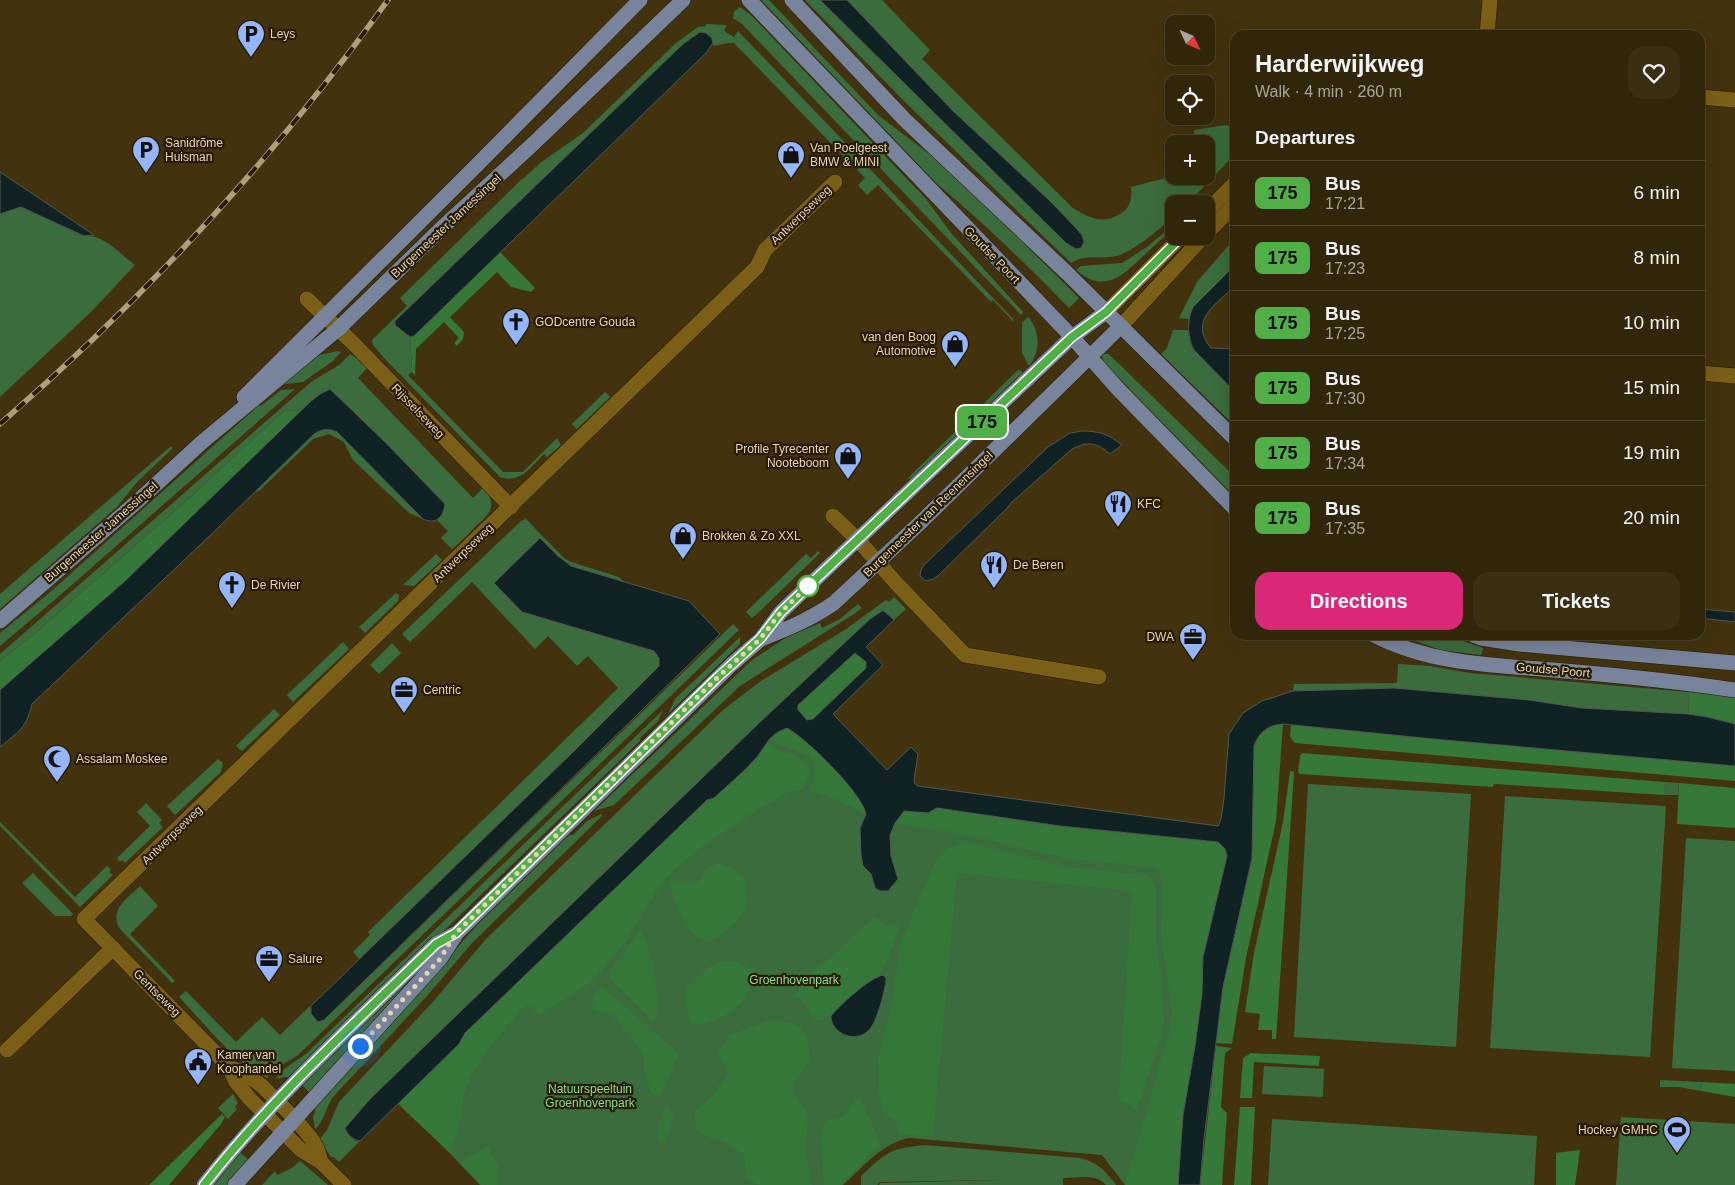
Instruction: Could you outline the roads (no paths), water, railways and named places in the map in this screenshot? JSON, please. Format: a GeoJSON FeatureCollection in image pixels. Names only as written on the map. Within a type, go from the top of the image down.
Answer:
{"type":"FeatureCollection","features":[{"type":"Feature","properties":{"kind":"main road","name":"Burgemeester Jamessingel"},"geometry":{"type":"LineString","coordinates":[[201,443],[272,368],[640,0]]}},
{"type":"Feature","properties":{"kind":"main road","name":"Burgemeester Jamessingel"},"geometry":{"type":"LineString","coordinates":[[0,621],[201,443],[338,329],[445,224],[534,143],[683,0]]}},
{"type":"Feature","properties":{"kind":"main road","name":"Goudse Poort"},"geometry":{"type":"LineString","coordinates":[[749,0],[1230,505]]}},
{"type":"Feature","properties":{"kind":"main road"},"geometry":{"type":"LineString","coordinates":[[792,0],[905,120],[1068,273],[1230,434]]}},
{"type":"Feature","properties":{"kind":"main road","name":"Burgemeester van Reenensingel"},"geometry":{"type":"LineString","coordinates":[[235,1185],[440,959],[456,933],[717,678],[760,639],[781,612],[1072,337],[1106,312]]}},
{"type":"Feature","properties":{"kind":"main road","name":"Burgemeester van Reenensingel"},"geometry":{"type":"LineString","coordinates":[[760,639],[794,626],[834,603],[878,563],[1120,326]]}},
{"type":"Feature","properties":{"kind":"main road","name":"Goudse Poort"},"geometry":{"type":"LineString","coordinates":[[1384,640],[1416,652],[1454,661],[1674,681],[1735,690]]}},
{"type":"Feature","properties":{"kind":"main road","name":"Goudse Poort"},"geometry":{"type":"LineString","coordinates":[[1494,640],[1519,644],[1735,663]]}},
{"type":"Feature","properties":{"kind":"main road","name":"Burgemeester van Reenensingel"},"geometry":{"type":"LineString","coordinates":[[204,1185],[276,1100],[436,944],[456,933]]}},
{"type":"Feature","properties":{"kind":"street"},"geometry":{"type":"LineString","coordinates":[[1487,30],[1490,0]]}},
{"type":"Feature","properties":{"kind":"street"},"geometry":{"type":"LineString","coordinates":[[1705,97],[1735,100]]}},
{"type":"Feature","properties":{"kind":"street","name":"Antwerpseweg"},"geometry":{"type":"LineString","coordinates":[[84,919],[757,267],[765,250],[835,182]]}},
{"type":"Feature","properties":{"kind":"street"},"geometry":{"type":"LineString","coordinates":[[1215,203],[1230,188]]}},
{"type":"Feature","properties":{"kind":"street","name":"Burgemeester van Reenensingel"},"geometry":{"type":"LineString","coordinates":[[1215,225],[1230,209]]}},
{"type":"Feature","properties":{"kind":"street","name":"Burgemeester van Reenensingel"},"geometry":{"type":"LineString","coordinates":[[1106,312],[1173,245]]}},
{"type":"Feature","properties":{"kind":"street","name":"Burgemeester van Reenensingel"},"geometry":{"type":"LineString","coordinates":[[1120,326],[1196,245]]}},
{"type":"Feature","properties":{"kind":"street","name":"Rijsselseweg"},"geometry":{"type":"LineString","coordinates":[[306,299],[338,329],[511,507]]}},
{"type":"Feature","properties":{"kind":"street"},"geometry":{"type":"LineString","coordinates":[[1705,373],[1735,376]]}},
{"type":"Feature","properties":{"kind":"street"},"geometry":{"type":"LineString","coordinates":[[833,516],[858,540],[965,655],[1099,677]]}},
{"type":"Feature","properties":{"kind":"street","name":"Gentseweg"},"geometry":{"type":"LineString","coordinates":[[84,919],[230,1066],[262,1086],[294,1118],[311,1138],[317,1148],[321,1162]]}},
{"type":"Feature","properties":{"kind":"street"},"geometry":{"type":"LineString","coordinates":[[7,1050],[113,948]]}},
{"type":"Feature","properties":{"kind":"street","name":"Gentseweg"},"geometry":{"type":"LineString","coordinates":[[230,1066],[236,1082],[264,1113],[304,1152],[321,1162]]}},
{"type":"Feature","properties":{"kind":"street"},"geometry":{"type":"LineString","coordinates":[[321,1162],[344,1185]]}},
{"type":"Feature","properties":{"kind":"railway"},"geometry":{"type":"LineString","coordinates":[[0,424],[106,327],[206,223],[301,114],[388,0]]}},
{"type":"Feature","properties":{"kind":"place","name":"Leys"},"geometry":{"type":"Point","coordinates":[251,58]}},
{"type":"Feature","properties":{"kind":"place","name":"Sanidrõme Huisman"},"geometry":{"type":"Point","coordinates":[146,174]}},
{"type":"Feature","properties":{"kind":"place","name":"Van Poelgeest BMW & MINI"},"geometry":{"type":"Point","coordinates":[791,179]}},
{"type":"Feature","properties":{"kind":"place","name":"GODcentre Gouda"},"geometry":{"type":"Point","coordinates":[516,346]}},
{"type":"Feature","properties":{"kind":"place","name":"van den Boog Automotive"},"geometry":{"type":"Point","coordinates":[955,368]}},
{"type":"Feature","properties":{"kind":"place","name":"Profile Tyrecenter Nooteboom"},"geometry":{"type":"Point","coordinates":[848,480]}},
{"type":"Feature","properties":{"kind":"place","name":"KFC"},"geometry":{"type":"Point","coordinates":[1118,528]}},
{"type":"Feature","properties":{"kind":"place","name":"Brokken & Zo XXL"},"geometry":{"type":"Point","coordinates":[683,560]}},
{"type":"Feature","properties":{"kind":"place","name":"De Beren"},"geometry":{"type":"Point","coordinates":[994,589]}},
{"type":"Feature","properties":{"kind":"place","name":"De Rivier"},"geometry":{"type":"Point","coordinates":[232,609]}},
{"type":"Feature","properties":{"kind":"place","name":"DWA"},"geometry":{"type":"Point","coordinates":[1193,661]}},
{"type":"Feature","properties":{"kind":"place","name":"Centric"},"geometry":{"type":"Point","coordinates":[404,714]}},
{"type":"Feature","properties":{"kind":"place","name":"Assalam Moskee"},"geometry":{"type":"Point","coordinates":[57,783]}},
{"type":"Feature","properties":{"kind":"place","name":"Salure"},"geometry":{"type":"Point","coordinates":[269,983]}},
{"type":"Feature","properties":{"kind":"place","name":"Kamer van Koophandel"},"geometry":{"type":"Point","coordinates":[198,1086]}},
{"type":"Feature","properties":{"kind":"place","name":"Hockey GMHC"},"geometry":{"type":"Point","coordinates":[1677,1154]}},
{"type":"Feature","properties":{"kind":"park label","name":"Groenhovenpark"},"geometry":{"type":"Point","coordinates":[794,980]}},
{"type":"Feature","properties":{"kind":"park label","name":"Natuurspeeltuin Groenhovenpark"},"geometry":{"type":"Point","coordinates":[590,1096]}}]}
